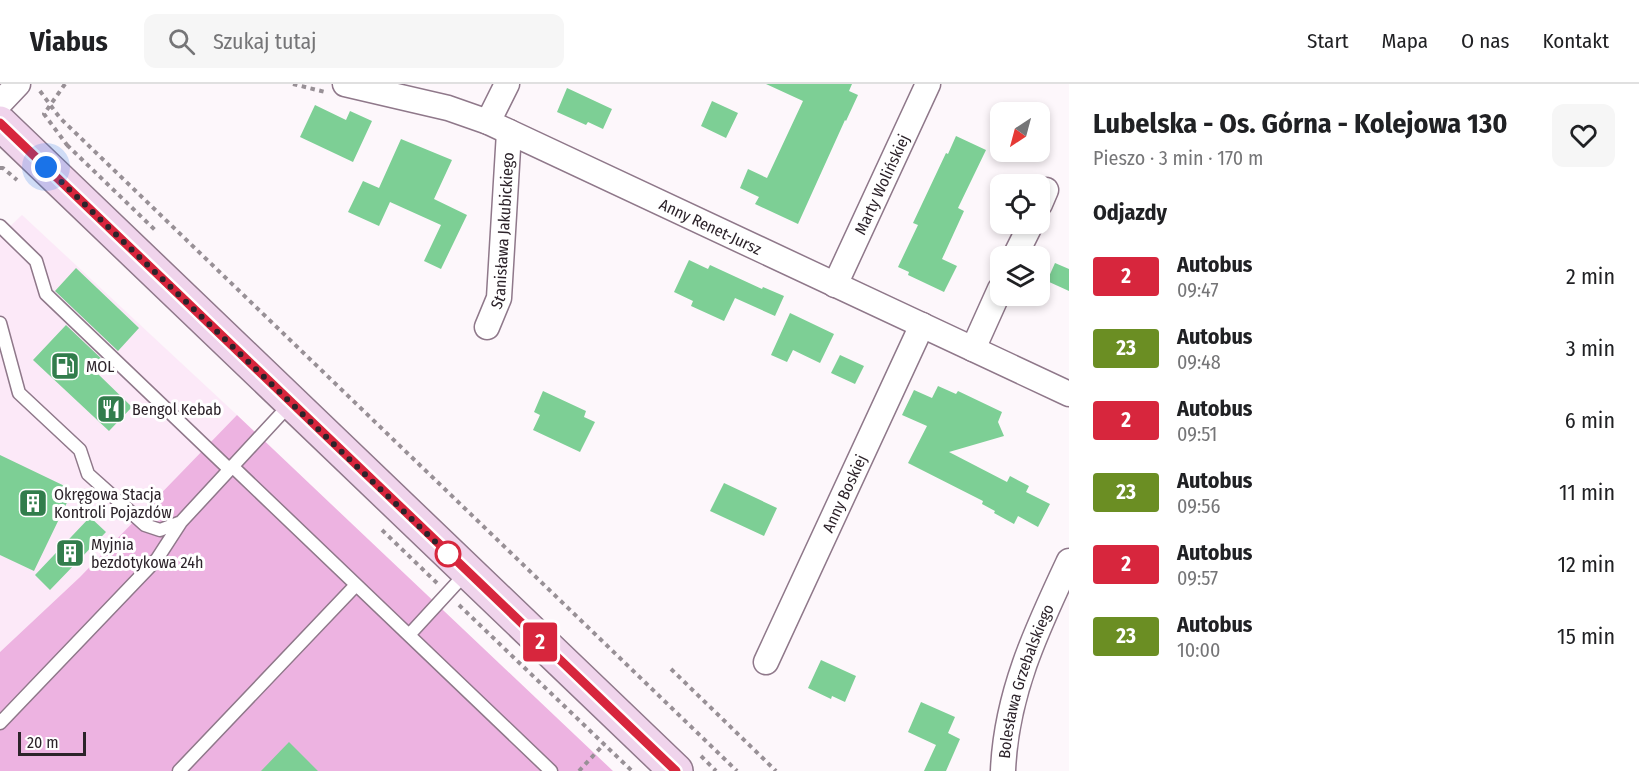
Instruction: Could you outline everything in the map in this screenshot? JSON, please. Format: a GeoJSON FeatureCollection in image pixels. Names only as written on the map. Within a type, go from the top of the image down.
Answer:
{"type":"FeatureCollection","features":[{"type":"Feature","properties":{"kind":"main road"},"geometry":{"type":"LineString","coordinates":[[0,123],[676,771]]}},
{"type":"Feature","properties":{"kind":"street","name":"Anny Renet-Jursz"},"geometry":{"type":"LineString","coordinates":[[345,84],[448,108],[498,127],[1069,394]]}},
{"type":"Feature","properties":{"kind":"street","name":"Stanisława Jakubickiego"},"geometry":{"type":"LineString","coordinates":[[487,327],[499,298],[498,127],[507,84]]}},
{"type":"Feature","properties":{"kind":"street","name":"Marty Wolińskiej"},"geometry":{"type":"LineString","coordinates":[[835,285],[928,84]]}},
{"type":"Feature","properties":{"kind":"street"},"geometry":{"type":"LineString","coordinates":[[0,104],[28,86]]}},
{"type":"Feature","properties":{"kind":"street"},"geometry":{"type":"LineString","coordinates":[[973,349],[992,306]]}},
{"type":"Feature","properties":{"kind":"street","name":"Anny Boskiej"},"geometry":{"type":"LineString","coordinates":[[766,662],[922,325]]}},
{"type":"Feature","properties":{"kind":"street","name":"Bolesława Grzebalskiego"},"geometry":{"type":"LineString","coordinates":[[1003,771],[1004,744],[1014,695],[1033,638],[1069,561]]}},
{"type":"Feature","properties":{"kind":"lane"},"geometry":{"type":"LineString","coordinates":[[0,226],[36,261],[46,294],[551,771]]}},
{"type":"Feature","properties":{"kind":"lane"},"geometry":{"type":"LineString","coordinates":[[0,324],[19,393],[80,450],[88,474],[145,525],[160,530],[181,522]]}},
{"type":"Feature","properties":{"kind":"lane"},"geometry":{"type":"LineString","coordinates":[[0,723],[157,559],[181,522],[292,402]]}},
{"type":"Feature","properties":{"kind":"lane"},"geometry":{"type":"LineString","coordinates":[[409,635],[467,572]]}},
{"type":"Feature","properties":{"kind":"lane"},"geometry":{"type":"LineString","coordinates":[[178,771],[356,585]]}},
{"type":"Feature","properties":{"kind":"path"},"geometry":{"type":"LineString","coordinates":[[28,86],[737,771]]}},
{"type":"Feature","properties":{"kind":"path"},"geometry":{"type":"LineString","coordinates":[[0,168],[18,181]]}},
{"type":"Feature","properties":{"kind":"path"},"geometry":{"type":"LineString","coordinates":[[670,669],[776,771]]}},
{"type":"Feature","properties":{"kind":"path"},"geometry":{"type":"LineString","coordinates":[[579,771],[604,744]]}},
{"type":"Feature","properties":{"kind":"shaded area"},"geometry":{"type":"Polygon","coordinates":[[[22,215],[237,415],[80,577],[0,652],[0,236],[22,215]]]}},
{"type":"Feature","properties":{"kind":"shaded area"},"geometry":{"type":"Polygon","coordinates":[[[237,415],[613,771],[0,771],[0,652],[80,577],[237,415]]]}},
{"type":"Feature","properties":{"kind":"building"},"geometry":{"type":"Polygon","coordinates":[[[766,84],[852,84],[849,91],[858,95],[798,224],[755,204],[759,197],[740,188],[748,169],[767,178],[803,101],[766,84]]]}},
{"type":"Feature","properties":{"kind":"building"},"geometry":{"type":"Polygon","coordinates":[[[567,88],[612,109],[603,129],[588,122],[586,125],[557,112],[567,88]]]}},
{"type":"Feature","properties":{"kind":"building"},"geometry":{"type":"Polygon","coordinates":[[[712,101],[738,113],[726,138],[701,126],[712,101]]]}},
{"type":"Feature","properties":{"kind":"building"},"geometry":{"type":"Polygon","coordinates":[[[315,105],[346,120],[350,111],[372,121],[353,162],[300,137],[315,105]]]}},
{"type":"Feature","properties":{"kind":"building"},"geometry":{"type":"Polygon","coordinates":[[[956,136],[986,150],[958,208],[964,211],[942,259],[957,266],[944,292],[908,275],[909,272],[898,267],[918,225],[913,223],[956,136]]]}},
{"type":"Feature","properties":{"kind":"building"},"geometry":{"type":"Polygon","coordinates":[[[401,139],[452,160],[434,199],[467,215],[441,269],[424,261],[441,225],[390,202],[379,226],[348,212],[363,181],[379,188],[401,139]]]}},
{"type":"Feature","properties":{"kind":"building"},"geometry":{"type":"Polygon","coordinates":[[[689,260],[708,269],[710,265],[762,289],[763,287],[784,296],[775,316],[735,298],[724,321],[691,306],[693,301],[674,292],[689,260]]]}},
{"type":"Feature","properties":{"kind":"building"},"geometry":{"type":"Polygon","coordinates":[[[1055,263],[1069,269],[1069,291],[1050,282],[1050,274],[1055,263]]]}},
{"type":"Feature","properties":{"kind":"building"},"geometry":{"type":"Polygon","coordinates":[[[76,268],[139,328],[118,351],[55,291],[76,268]]]}},
{"type":"Feature","properties":{"kind":"building"},"geometry":{"type":"Polygon","coordinates":[[[790,313],[834,334],[820,363],[793,350],[787,362],[771,355],[790,313]]]}},
{"type":"Feature","properties":{"kind":"building"},"geometry":{"type":"Polygon","coordinates":[[[66,325],[106,363],[97,373],[132,407],[109,431],[33,360],[66,325]]]}},
{"type":"Feature","properties":{"kind":"building"},"geometry":{"type":"Polygon","coordinates":[[[840,355],[864,366],[855,384],[831,373],[840,355]]]}},
{"type":"Feature","properties":{"kind":"building"},"geometry":{"type":"Polygon","coordinates":[[[938,386],[956,394],[958,391],[1002,412],[998,422],[1004,436],[949,452],[1007,482],[1010,476],[1029,486],[1026,492],[1050,504],[1038,527],[1018,516],[1014,524],[994,513],[995,511],[982,504],[983,501],[908,463],[927,426],[902,415],[914,390],[932,398],[938,386]]]}},
{"type":"Feature","properties":{"kind":"building"},"geometry":{"type":"Polygon","coordinates":[[[543,391],[586,411],[584,417],[595,422],[580,452],[533,430],[540,415],[534,412],[543,391]]]}},
{"type":"Feature","properties":{"kind":"building","name":"Okręgowa Stacja Kontroli Pojazdów"},"geometry":{"type":"Polygon","coordinates":[[[0,455],[73,490],[34,571],[0,555],[0,455]]]}},
{"type":"Feature","properties":{"kind":"building"},"geometry":{"type":"Polygon","coordinates":[[[724,483],[777,508],[764,536],[710,511],[724,483]]]}},
{"type":"Feature","properties":{"kind":"building","name":"Myjnia bezdotykowa 24h"},"geometry":{"type":"Polygon","coordinates":[[[90,517],[106,532],[50,590],[35,575],[90,517]]]}},
{"type":"Feature","properties":{"kind":"building"},"geometry":{"type":"Polygon","coordinates":[[[821,660],[856,676],[845,702],[832,696],[831,699],[808,688],[821,660]]]}},
{"type":"Feature","properties":{"kind":"building"},"geometry":{"type":"Polygon","coordinates":[[[921,702],[955,717],[948,733],[960,739],[946,771],[924,771],[936,745],[908,732],[921,702]]]}},
{"type":"Feature","properties":{"kind":"building"},"geometry":{"type":"Polygon","coordinates":[[[289,742],[318,771],[261,771],[289,742]]]}},
{"type":"Feature","properties":{"kind":"bus line","name":"2"},"geometry":{"type":"LineString","coordinates":[[0,123],[676,771]]}},
{"type":"Feature","properties":{"kind":"place","name":"MOL"},"geometry":{"type":"Point","coordinates":[65,366]}},
{"type":"Feature","properties":{"kind":"place","name":"Bengol Kebab"},"geometry":{"type":"Point","coordinates":[111,409]}},
{"type":"Feature","properties":{"kind":"place","name":"Okręgowa Stacja Kontroli Pojazdów"},"geometry":{"type":"Point","coordinates":[33,503]}},
{"type":"Feature","properties":{"kind":"place","name":"Myjnia bezdotykowa 24h"},"geometry":{"type":"Point","coordinates":[70,553]}},
{"type":"Feature","properties":{"kind":"route"},"geometry":{"type":"LineString","coordinates":[[46,167],[451,557],[448,554]]}}]}
